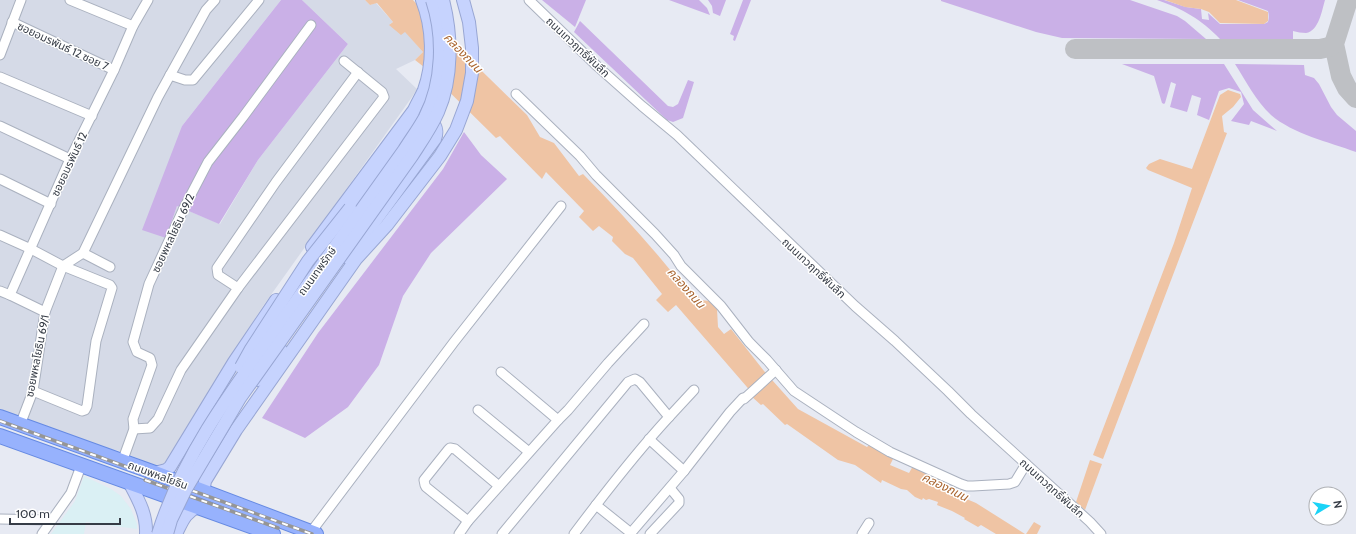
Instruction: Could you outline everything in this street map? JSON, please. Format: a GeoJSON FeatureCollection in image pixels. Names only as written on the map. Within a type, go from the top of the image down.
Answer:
{"type":"FeatureCollection","features":[{"type":"Feature","properties":{"kind":"main road","name":"ถนนเทพรักษ์"},"geometry":{"type":"LineString","coordinates":[[155,473],[166,470],[170,467],[234,362],[315,243],[414,110],[424,91],[431,61],[429,29],[422,0]]}},
{"type":"Feature","properties":{"kind":"main road","name":"ถนนเทพรักษ์"},"geometry":{"type":"LineString","coordinates":[[167,534],[171,520],[236,395],[404,150],[425,116],[434,94],[439,72],[439,33],[435,8],[432,0]]}},
{"type":"Feature","properties":{"kind":"main road","name":"ถนนเทพรักษ์"},"geometry":{"type":"LineString","coordinates":[[158,534],[163,517],[176,486],[190,459],[412,156],[428,131],[438,110],[446,86],[449,60],[449,32],[443,0]]}},
{"type":"Feature","properties":{"kind":"main road"},"geometry":{"type":"LineString","coordinates":[[356,259],[387,225],[440,156],[456,130],[467,101],[472,73],[472,48],[469,22],[463,0]]}},
{"type":"Feature","properties":{"kind":"main road"},"geometry":{"type":"LineString","coordinates":[[419,120],[428,120],[435,126],[437,132],[435,139],[273,363],[257,381],[236,395],[239,371],[251,349],[308,261],[414,124],[419,120]]}},
{"type":"Feature","properties":{"kind":"main road"},"geometry":{"type":"LineString","coordinates":[[234,362],[277,314],[414,124]]}},
{"type":"Feature","properties":{"kind":"main road"},"geometry":{"type":"LineString","coordinates":[[204,492],[205,481],[236,430],[410,182],[419,161]]}},
{"type":"Feature","properties":{"kind":"main road"},"geometry":{"type":"LineString","coordinates":[[205,408],[202,415],[202,423],[204,430],[208,434],[218,438],[224,438],[230,436],[236,430]]}},
{"type":"Feature","properties":{"kind":"main road","name":"ถนนพหลโยธิน"},"geometry":{"type":"LineString","coordinates":[[0,417],[314,533]]}},
{"type":"Feature","properties":{"kind":"main road","name":"ถนนพหลโยธิน"},"geometry":{"type":"LineString","coordinates":[[0,436],[273,534]]}},
{"type":"Feature","properties":{"kind":"main road"},"geometry":{"type":"LineString","coordinates":[[129,482],[144,510],[146,534]]}},
{"type":"Feature","properties":{"kind":"main road"},"geometry":{"type":"LineString","coordinates":[[176,534],[186,514],[198,507]]}},
{"type":"Feature","properties":{"kind":"street"},"geometry":{"type":"LineString","coordinates":[[0,55],[21,0]]}},
{"type":"Feature","properties":{"kind":"street"},"geometry":{"type":"LineString","coordinates":[[70,0],[133,26]]}},
{"type":"Feature","properties":{"kind":"street","name":"ซอยอมรพันธ์ 12"},"geometry":{"type":"LineString","coordinates":[[10,296],[70,159],[114,70],[133,26],[148,0]]}},
{"type":"Feature","properties":{"kind":"street"},"geometry":{"type":"LineString","coordinates":[[63,266],[83,253],[158,97],[206,10],[215,0]]}},
{"type":"Feature","properties":{"kind":"street"},"geometry":{"type":"LineString","coordinates":[[170,75],[186,80],[193,80],[259,0]]}},
{"type":"Feature","properties":{"kind":"street","name":"ถนนเทวฤทธิ์พันลึก"},"geometry":{"type":"LineString","coordinates":[[529,0],[597,66],[677,135],[855,306],[948,390],[971,414],[1090,522],[1101,534]]}},
{"type":"Feature","properties":{"kind":"street","name":"ซอยอมรพันธ์ 12 ซอย 7"},"geometry":{"type":"LineString","coordinates":[[12,22],[114,70]]}},
{"type":"Feature","properties":{"kind":"street","name":"ซอยพหลโยธิน 69/2"},"geometry":{"type":"LineString","coordinates":[[122,462],[134,429],[133,419],[152,365],[150,358],[138,352],[133,342],[149,284],[184,208],[208,162],[311,25]]}},
{"type":"Feature","properties":{"kind":"street"},"geometry":{"type":"LineString","coordinates":[[134,429],[150,428],[158,419],[181,370],[238,288],[384,97],[382,92],[344,61]]}},
{"type":"Feature","properties":{"kind":"street"},"geometry":{"type":"LineString","coordinates":[[238,288],[221,278],[217,272],[217,268],[276,182],[358,72]]}},
{"type":"Feature","properties":{"kind":"street"},"geometry":{"type":"LineString","coordinates":[[0,77],[92,116]]}},
{"type":"Feature","properties":{"kind":"street"},"geometry":{"type":"LineString","coordinates":[[516,94],[580,156],[596,175],[655,234],[674,255],[681,266],[721,306],[749,342],[794,391],[856,432],[890,452],[966,486],[1009,484],[1015,482],[1026,464]]}},
{"type":"Feature","properties":{"kind":"street"},"geometry":{"type":"LineString","coordinates":[[0,126],[70,159]]}},
{"type":"Feature","properties":{"kind":"street"},"geometry":{"type":"LineString","coordinates":[[0,179],[51,204]]}},
{"type":"Feature","properties":{"kind":"street"},"geometry":{"type":"LineString","coordinates":[[314,533],[454,342],[561,206]]}},
{"type":"Feature","properties":{"kind":"street"},"geometry":{"type":"LineString","coordinates":[[0,235],[63,266],[110,285],[112,288],[96,341],[87,406],[85,410],[82,411],[33,391]]}},
{"type":"Feature","properties":{"kind":"street"},"geometry":{"type":"LineString","coordinates":[[83,253],[110,267]]}},
{"type":"Feature","properties":{"kind":"street","name":"ซอยพหลโยธิน 69/1"},"geometry":{"type":"LineString","coordinates":[[20,425],[33,391],[45,312],[63,266]]}},
{"type":"Feature","properties":{"kind":"street"},"geometry":{"type":"LineString","coordinates":[[0,291],[45,312]]}},
{"type":"Feature","properties":{"kind":"street"},"geometry":{"type":"LineString","coordinates":[[460,534],[468,521],[528,452],[568,410],[644,324]]}},
{"type":"Feature","properties":{"kind":"street"},"geometry":{"type":"LineString","coordinates":[[596,505],[631,533],[684,471],[730,412],[776,370]]}},
{"type":"Feature","properties":{"kind":"street"},"geometry":{"type":"LineString","coordinates":[[501,372],[558,420]]}},
{"type":"Feature","properties":{"kind":"street"},"geometry":{"type":"LineString","coordinates":[[502,534],[628,382],[634,379],[640,382],[669,417]]}},
{"type":"Feature","properties":{"kind":"street"},"geometry":{"type":"LineString","coordinates":[[574,534],[649,439],[694,390]]}},
{"type":"Feature","properties":{"kind":"street"},"geometry":{"type":"LineString","coordinates":[[478,410],[528,452]]}},
{"type":"Feature","properties":{"kind":"street"},"geometry":{"type":"LineString","coordinates":[[649,439],[684,471]]}},
{"type":"Feature","properties":{"kind":"street"},"geometry":{"type":"LineString","coordinates":[[468,521],[426,487],[424,482],[448,450],[455,448],[499,486]]}},
{"type":"Feature","properties":{"kind":"street"},"geometry":{"type":"LineString","coordinates":[[42,534],[71,493],[81,466]]}},
{"type":"Feature","properties":{"kind":"street"},"geometry":{"type":"LineString","coordinates":[[650,534],[679,503],[679,499],[670,488]]}},
{"type":"Feature","properties":{"kind":"street"},"geometry":{"type":"LineString","coordinates":[[0,519],[51,520]]}},
{"type":"Feature","properties":{"kind":"street"},"geometry":{"type":"LineString","coordinates":[[862,534],[868,523]]}},
{"type":"Feature","properties":{"kind":"shaded area"},"geometry":{"type":"Polygon","coordinates":[[[0,0],[281,0],[182,126],[166,237],[177,206],[220,224],[258,160],[348,44],[302,0],[365,0],[370,5],[376,3],[393,22],[390,24],[405,31],[423,52],[415,60],[396,69],[417,89],[412,97],[263,306],[161,468],[120,451],[86,444],[0,413],[0,0]]]}},
{"type":"Feature","properties":{"kind":"shaded area"},"geometry":{"type":"Polygon","coordinates":[[[281,0],[302,0],[348,44],[258,160],[219,224],[177,206],[166,238],[142,230],[182,126],[281,0]]]}},
{"type":"Feature","properties":{"kind":"shaded area"},"geometry":{"type":"Polygon","coordinates":[[[542,0],[586,0],[575,27],[542,0]]]}},
{"type":"Feature","properties":{"kind":"shaded area"},"geometry":{"type":"Polygon","coordinates":[[[669,0],[699,0],[707,8],[710,15],[669,0]]]}},
{"type":"Feature","properties":{"kind":"shaded area"},"geometry":{"type":"Polygon","coordinates":[[[708,0],[726,0],[720,16],[713,13],[712,6],[708,0]]]}},
{"type":"Feature","properties":{"kind":"shaded area"},"geometry":{"type":"Polygon","coordinates":[[[743,0],[751,0],[735,41],[733,40],[734,36],[730,34],[743,0]]]}},
{"type":"Feature","properties":{"kind":"shaded area"},"geometry":{"type":"Polygon","coordinates":[[[941,0],[1130,0],[1177,16],[1206,39],[1062,38],[1036,32],[941,0]]]}},
{"type":"Feature","properties":{"kind":"shaded area"},"geometry":{"type":"Polygon","coordinates":[[[1157,0],[1164,0],[1186,7],[1201,9],[1202,19],[1209,20],[1208,13],[1220,24],[1264,24],[1268,22],[1268,11],[1238,0],[1325,0],[1319,20],[1314,28],[1306,33],[1293,31],[1293,40],[1220,39],[1199,20],[1191,15],[1157,0]]]}},
{"type":"Feature","properties":{"kind":"shaded area"},"geometry":{"type":"Polygon","coordinates":[[[580,21],[668,106],[673,107],[678,104],[688,80],[694,82],[683,118],[673,122],[667,120],[574,32],[580,21]]]}},
{"type":"Feature","properties":{"kind":"shaded area"},"geometry":{"type":"Polygon","coordinates":[[[1122,64],[1224,64],[1253,110],[1277,131],[1251,121],[1249,125],[1231,121],[1244,104],[1241,92],[1229,88],[1219,91],[1209,120],[1197,115],[1201,98],[1192,95],[1187,112],[1170,107],[1176,84],[1171,82],[1164,104],[1162,103],[1154,76],[1122,64]]]}},
{"type":"Feature","properties":{"kind":"shaded area"},"geometry":{"type":"Polygon","coordinates":[[[1235,64],[1304,65],[1305,75],[1314,78],[1337,115],[1356,131],[1356,152],[1300,132],[1280,122],[1261,104],[1235,64]]]}},
{"type":"Feature","properties":{"kind":"shaded area"},"geometry":{"type":"Polygon","coordinates":[[[464,132],[481,155],[507,179],[431,253],[403,296],[379,365],[348,407],[305,438],[262,418],[318,333],[443,169],[464,132]]]}},
{"type":"Feature","properties":{"kind":"shaded area"},"geometry":{"type":"Polygon","coordinates":[[[84,476],[111,489],[121,496],[131,509],[137,524],[137,529],[86,522],[84,534],[51,534],[75,501],[84,476]]]}},
{"type":"Feature","properties":{"kind":"water","name":"คลองถนน"},"geometry":{"type":"Polygon","coordinates":[[[365,0],[413,0],[446,36],[527,115],[540,137],[554,143],[579,176],[583,174],[612,204],[654,250],[693,298],[698,295],[701,300],[709,301],[717,309],[718,327],[724,334],[731,329],[764,371],[798,409],[867,447],[870,444],[893,459],[890,465],[909,473],[913,466],[932,475],[930,481],[950,492],[976,503],[1025,534],[996,534],[981,525],[978,527],[952,511],[937,505],[938,502],[923,498],[922,500],[915,497],[907,490],[901,489],[882,480],[881,483],[855,465],[838,460],[787,424],[785,425],[763,404],[761,405],[751,396],[753,394],[676,305],[668,312],[656,300],[662,294],[633,258],[625,254],[612,241],[613,237],[599,226],[593,231],[579,217],[584,211],[546,172],[542,179],[500,136],[496,138],[424,67],[415,60],[423,52],[405,32],[401,35],[389,25],[393,22],[377,3],[370,5],[365,0]]]}},
{"type":"Feature","properties":{"kind":"water"},"geometry":{"type":"Polygon","coordinates":[[[1165,0],[1236,0],[1268,12],[1268,21],[1264,24],[1220,23],[1209,12],[1201,9],[1185,7],[1165,0]]]}},
{"type":"Feature","properties":{"kind":"water"},"geometry":{"type":"Polygon","coordinates":[[[1228,90],[1240,94],[1241,97],[1233,107],[1222,116],[1224,132],[1227,133],[1103,459],[1093,455],[1174,243],[1192,188],[1146,168],[1149,164],[1160,159],[1192,169],[1220,95],[1228,90]]]}},
{"type":"Feature","properties":{"kind":"water"},"geometry":{"type":"Polygon","coordinates":[[[1090,460],[1102,464],[1085,510],[1076,502],[1090,460]]]}},
{"type":"Feature","properties":{"kind":"water"},"geometry":{"type":"Polygon","coordinates":[[[1034,522],[1041,526],[1037,534],[1026,534],[1034,522]]]}},
{"type":"Feature","properties":{"kind":"taxiway"},"geometry":{"type":"LineString","coordinates":[[1348,0],[1334,44],[1341,76],[1347,88],[1356,98]]}},
{"type":"Feature","properties":{"kind":"taxiway"},"geometry":{"type":"LineString","coordinates":[[1075,49],[1320,49],[1334,44]]}},
{"type":"Feature","properties":{"kind":"railway"},"geometry":{"type":"LineString","coordinates":[[0,421],[312,534]]}},
{"type":"Feature","properties":{"kind":"railway"},"geometry":{"type":"LineString","coordinates":[[145,480],[278,528]]}}]}
